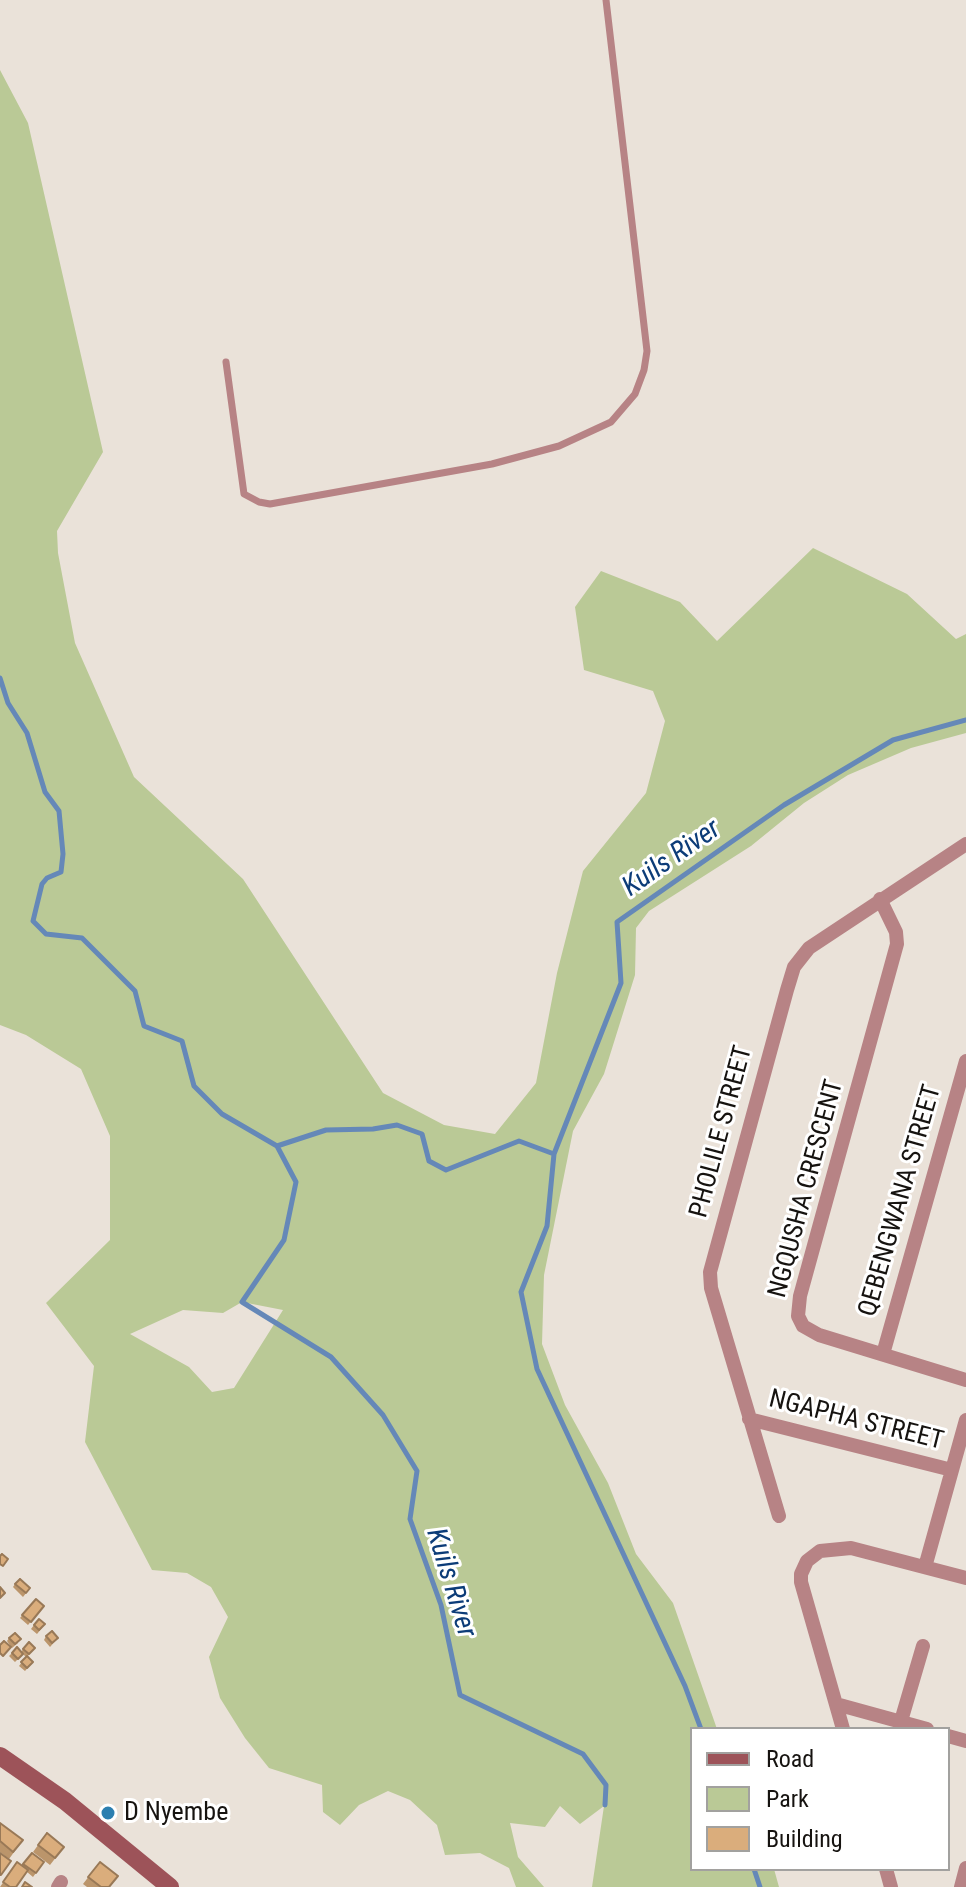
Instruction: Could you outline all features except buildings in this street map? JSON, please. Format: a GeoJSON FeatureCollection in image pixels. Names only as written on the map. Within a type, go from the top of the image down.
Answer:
{"type":"FeatureCollection","features":[{"type":"Feature","properties":{"kind":"main road"},"geometry":{"type":"LineString","coordinates":[[0,1756],[65,1801],[170,1887]]}},
{"type":"Feature","properties":{"kind":"street","name":"PHOLILE STREET"},"geometry":{"type":"LineString","coordinates":[[779,1516],[711,1288],[711,1264],[794,967],[809,948],[966,844]]}},
{"type":"Feature","properties":{"kind":"street","name":"NGQUSHA CRESCENT"},"geometry":{"type":"LineString","coordinates":[[880,899],[896,932],[897,944],[798,1308],[800,1321],[808,1330],[966,1380]]}},
{"type":"Feature","properties":{"kind":"street","name":"QEBENGWANA STREET"},"geometry":{"type":"LineString","coordinates":[[883,1354],[966,1061]]}},
{"type":"Feature","properties":{"kind":"street","name":"NGAPHA STREET"},"geometry":{"type":"LineString","coordinates":[[749,1419],[958,1463]]}},
{"type":"Feature","properties":{"kind":"street"},"geometry":{"type":"LineString","coordinates":[[925,1567],[958,1463],[966,1420]]}},
{"type":"Feature","properties":{"kind":"street"},"geometry":{"type":"LineString","coordinates":[[842,1727],[801,1582],[803,1567],[812,1556],[820,1551],[838,1548],[862,1550],[966,1578]]}},
{"type":"Feature","properties":{"kind":"street"},"geometry":{"type":"LineString","coordinates":[[901,1721],[923,1646]]}},
{"type":"Feature","properties":{"kind":"street"},"geometry":{"type":"LineString","coordinates":[[836,1704],[920,1727]]}},
{"type":"Feature","properties":{"kind":"street"},"geometry":{"type":"LineString","coordinates":[[961,1887],[966,1868]]}},
{"type":"Feature","properties":{"kind":"lane"},"geometry":{"type":"LineString","coordinates":[[226,362],[244,494],[249,499],[270,504],[492,464],[559,446],[611,422],[635,394],[647,351],[606,0]]}},
{"type":"Feature","properties":{"kind":"green space"},"geometry":{"type":"Polygon","coordinates":[[[0,70],[28,123],[103,452],[57,531],[58,553],[75,643],[134,777],[243,879],[383,1093],[444,1125],[495,1134],[536,1083],[557,973],[583,871],[646,793],[665,721],[653,691],[584,670],[575,607],[601,571],[680,602],[717,641],[813,548],[907,594],[956,639],[966,634],[966,733],[911,748],[848,775],[804,803],[751,846],[649,911],[636,928],[635,975],[604,1074],[573,1131],[544,1275],[542,1344],[565,1405],[608,1483],[636,1554],[673,1603],[716,1727],[690,1727],[690,1871],[775,1871],[779,1887],[592,1887],[604,1806],[580,1824],[560,1806],[545,1827],[510,1823],[518,1857],[544,1887],[516,1887],[509,1868],[480,1853],[445,1855],[437,1825],[410,1800],[388,1791],[359,1805],[340,1825],[323,1812],[322,1785],[269,1768],[245,1738],[220,1698],[209,1657],[228,1617],[211,1587],[187,1573],[152,1570],[85,1442],[94,1366],[46,1303],[110,1240],[110,1136],[81,1069],[26,1035],[0,1025],[0,70]],[[242,1302],[223,1313],[183,1310],[130,1334],[189,1367],[212,1392],[234,1388],[283,1310],[242,1302]]]}},
{"type":"Feature","properties":{"kind":"waterway","name":"Kuils River"},"geometry":{"type":"LineString","coordinates":[[0,678],[8,703],[27,733],[45,792],[59,811],[63,854],[61,872],[47,878],[42,884],[33,921],[46,934],[82,938],[135,991],[144,1026],[182,1041],[194,1086],[222,1114],[277,1146],[296,1182],[284,1240],[242,1302],[331,1357],[383,1415],[417,1471],[410,1519],[441,1605],[460,1695],[583,1754],[606,1785],[605,1805]]}},
{"type":"Feature","properties":{"kind":"waterway","name":"Kuils River"},"geometry":{"type":"LineString","coordinates":[[700,1727],[685,1686],[537,1369],[521,1292],[547,1226],[554,1154],[621,983],[617,922],[784,805],[893,740],[966,720]]}},
{"type":"Feature","properties":{"kind":"waterway","name":"Kuils River"},"geometry":{"type":"LineString","coordinates":[[277,1146],[326,1130],[397,1125],[422,1134],[429,1161],[446,1170],[519,1141],[554,1154]]}},
{"type":"Feature","properties":{"kind":"waterway","name":"Kuils River"},"geometry":{"type":"LineString","coordinates":[[755,1871],[760,1887]]}},
{"type":"Feature","properties":{"kind":"place","name":"D Nyembe"},"geometry":{"type":"Point","coordinates":[108,1813]}}]}
